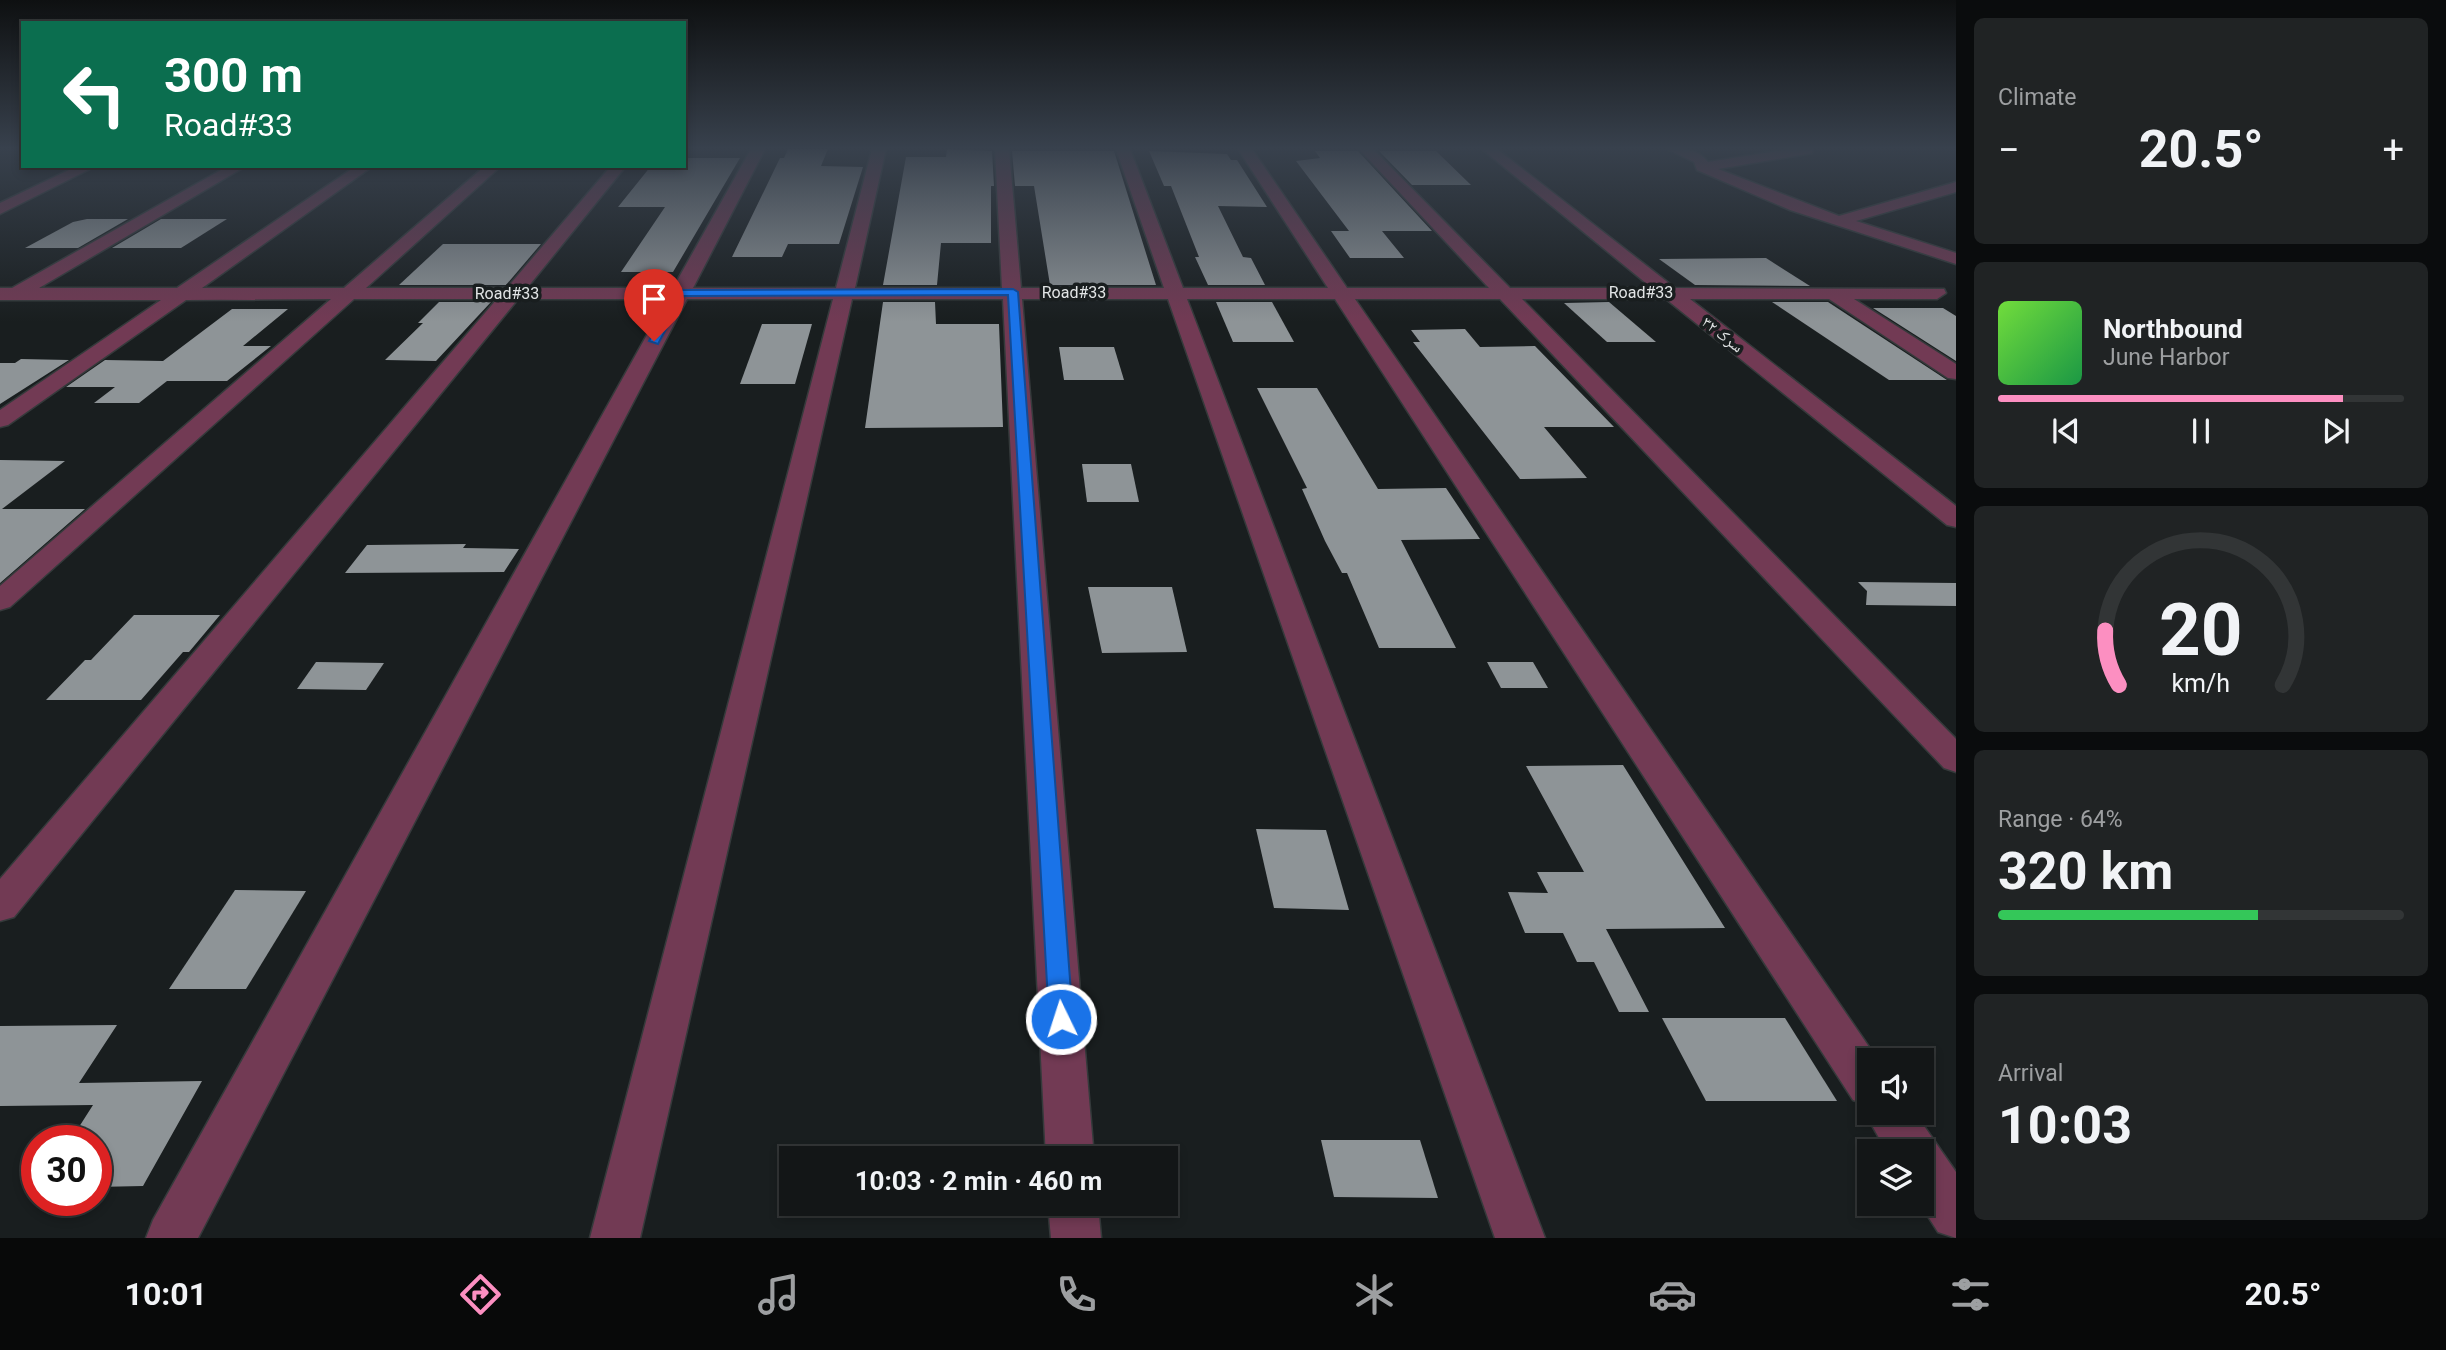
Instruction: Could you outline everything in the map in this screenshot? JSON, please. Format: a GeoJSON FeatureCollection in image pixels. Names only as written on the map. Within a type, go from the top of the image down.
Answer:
{"type":"FeatureCollection","features":[{"type":"Feature","properties":{"kind":"street"},"geometry":{"type":"LineString","coordinates":[[5,297],[166,207]]}},
{"type":"Feature","properties":{"kind":"street"},"geometry":{"type":"LineString","coordinates":[[0,420],[307,207]]}},
{"type":"Feature","properties":{"kind":"street"},"geometry":{"type":"LineString","coordinates":[[0,601],[448,207]]}},
{"type":"Feature","properties":{"kind":"street"},"geometry":{"type":"LineString","coordinates":[[0,906],[585,207]]}},
{"type":"Feature","properties":{"kind":"street"},"geometry":{"type":"LineString","coordinates":[[171,1238],[727,207]]}},
{"type":"Feature","properties":{"kind":"street"},"geometry":{"type":"LineString","coordinates":[[615,1238],[865,207]]}},
{"type":"Feature","properties":{"kind":"street"},"geometry":{"type":"LineString","coordinates":[[1006,207],[1069,1146]]}},
{"type":"Feature","properties":{"kind":"street"},"geometry":{"type":"LineString","coordinates":[[1144,207],[1520,1238]]}},
{"type":"Feature","properties":{"kind":"street"},"geometry":{"type":"LineString","coordinates":[[1283,207],[1857,1066]]}},
{"type":"Feature","properties":{"kind":"street"},"geometry":{"type":"LineString","coordinates":[[1422,207],[1956,760]]}},
{"type":"Feature","properties":{"kind":"street","name":"سرک ۳۲"},"geometry":{"type":"LineString","coordinates":[[1562,207],[1956,519]]}},
{"type":"Feature","properties":{"kind":"street"},"geometry":{"type":"LineString","coordinates":[[1801,207],[1956,259]]}},
{"type":"Feature","properties":{"kind":"street"},"geometry":{"type":"LineString","coordinates":[[1840,221],[1889,207]]}},
{"type":"Feature","properties":{"kind":"street"},"geometry":{"type":"LineString","coordinates":[[1831,292],[1956,373]]}},
{"type":"Feature","properties":{"kind":"street","name":"Road#33"},"geometry":{"type":"LineString","coordinates":[[5,297],[183,293],[1937,293]]}},
{"type":"Feature","properties":{"kind":"street"},"geometry":{"type":"LineString","coordinates":[[1934,1181],[1956,1215]]}},
{"type":"Feature","properties":{"kind":"street"},"geometry":{"type":"LineString","coordinates":[[1074,1216],[1076,1238]]}},
{"type":"Feature","properties":{"kind":"building"},"geometry":{"type":"Polygon","coordinates":[[[618,207],[711,207],[673,272],[621,272],[665,207],[618,207]]]}},
{"type":"Feature","properties":{"kind":"building"},"geometry":{"type":"Polygon","coordinates":[[[756,207],[851,207],[839,244],[788,244],[782,257],[732,257],[756,207]]]}},
{"type":"Feature","properties":{"kind":"building"},"geometry":{"type":"Polygon","coordinates":[[[897,207],[991,207],[991,243],[941,243],[937,285],[883,285],[897,207]]]}},
{"type":"Feature","properties":{"kind":"building"},"geometry":{"type":"Polygon","coordinates":[[[1037,207],[1131,207],[1156,285],[1050,285],[1037,207]]]}},
{"type":"Feature","properties":{"kind":"building"},"geometry":{"type":"Polygon","coordinates":[[[1179,207],[1218,207],[1243,257],[1251,258],[1265,285],[1208,285],[1195,257],[1199,257],[1179,207]]]}},
{"type":"Feature","properties":{"kind":"building"},"geometry":{"type":"Polygon","coordinates":[[[1331,207],[1410,207],[1432,231],[1382,231],[1404,258],[1350,258],[1331,231],[1349,231],[1331,207]]]}},
{"type":"Feature","properties":{"kind":"building"},"geometry":{"type":"Polygon","coordinates":[[[87,219],[128,219],[78,248],[25,248],[73,222],[87,219]]]}},
{"type":"Feature","properties":{"kind":"building"},"geometry":{"type":"Polygon","coordinates":[[[161,219],[227,219],[181,248],[112,248],[161,219]]]}},
{"type":"Feature","properties":{"kind":"building"},"geometry":{"type":"Polygon","coordinates":[[[443,244],[541,244],[506,285],[399,285],[443,244]]]}},
{"type":"Feature","properties":{"kind":"building"},"geometry":{"type":"Polygon","coordinates":[[[1766,258],[1810,286],[1695,285],[1659,259],[1766,258]]]}},
{"type":"Feature","properties":{"kind":"building"},"geometry":{"type":"Polygon","coordinates":[[[439,302],[491,302],[436,361],[385,360],[423,323],[418,323],[439,302]]]}},
{"type":"Feature","properties":{"kind":"building"},"geometry":{"type":"Polygon","coordinates":[[[883,302],[935,302],[936,324],[999,324],[1003,427],[865,428],[883,302]]]}},
{"type":"Feature","properties":{"kind":"building"},"geometry":{"type":"Polygon","coordinates":[[[1216,302],[1272,302],[1294,342],[1233,342],[1216,302]]]}},
{"type":"Feature","properties":{"kind":"building"},"geometry":{"type":"Polygon","coordinates":[[[1609,302],[1656,342],[1607,342],[1564,303],[1609,302]]]}},
{"type":"Feature","properties":{"kind":"building"},"geometry":{"type":"Polygon","coordinates":[[[1772,302],[1828,302],[1947,380],[1889,380],[1772,302]]]}},
{"type":"Feature","properties":{"kind":"building"},"geometry":{"type":"Polygon","coordinates":[[[1873,308],[1943,308],[1956,316],[1956,361],[1873,308]]]}},
{"type":"Feature","properties":{"kind":"building"},"geometry":{"type":"Polygon","coordinates":[[[232,309],[288,309],[243,346],[271,346],[227,381],[167,381],[139,403],[94,403],[115,387],[66,387],[105,360],[163,361],[232,309]]]}},
{"type":"Feature","properties":{"kind":"building"},"geometry":{"type":"Polygon","coordinates":[[[762,324],[812,324],[795,384],[740,384],[762,324]]]}},
{"type":"Feature","properties":{"kind":"building"},"geometry":{"type":"Polygon","coordinates":[[[1465,329],[1480,347],[1535,346],[1614,427],[1544,427],[1587,478],[1520,479],[1413,342],[1420,342],[1411,330],[1465,329]]]}},
{"type":"Feature","properties":{"kind":"building"},"geometry":{"type":"Polygon","coordinates":[[[1059,347],[1114,347],[1124,380],[1064,380],[1059,347]]]}},
{"type":"Feature","properties":{"kind":"building"},"geometry":{"type":"Polygon","coordinates":[[[21,359],[69,360],[0,404],[0,363],[15,363],[21,359]]]}},
{"type":"Feature","properties":{"kind":"building"},"geometry":{"type":"Polygon","coordinates":[[[1257,388],[1317,388],[1378,489],[1446,488],[1480,539],[1401,540],[1456,648],[1379,648],[1347,573],[1342,573],[1325,541],[1302,489],[1307,488],[1257,388]]]}},
{"type":"Feature","properties":{"kind":"building"},"geometry":{"type":"Polygon","coordinates":[[[0,460],[65,461],[2,509],[85,509],[0,583],[0,460]]]}},
{"type":"Feature","properties":{"kind":"building"},"geometry":{"type":"Polygon","coordinates":[[[1082,464],[1131,464],[1139,502],[1087,502],[1082,464]]]}},
{"type":"Feature","properties":{"kind":"building"},"geometry":{"type":"Polygon","coordinates":[[[466,544],[463,548],[519,549],[504,572],[345,573],[367,545],[466,544]]]}},
{"type":"Feature","properties":{"kind":"building"},"geometry":{"type":"Polygon","coordinates":[[[1858,582],[1956,583],[1956,606],[1866,605],[1867,591],[1858,582]]]}},
{"type":"Feature","properties":{"kind":"building"},"geometry":{"type":"Polygon","coordinates":[[[1088,587],[1172,587],[1187,652],[1102,653],[1088,587]]]}},
{"type":"Feature","properties":{"kind":"building"},"geometry":{"type":"Polygon","coordinates":[[[134,615],[220,615],[189,652],[183,652],[141,700],[46,700],[85,660],[91,660],[134,615]]]}},
{"type":"Feature","properties":{"kind":"building"},"geometry":{"type":"Polygon","coordinates":[[[316,662],[384,663],[366,690],[297,689],[316,662]]]}},
{"type":"Feature","properties":{"kind":"building"},"geometry":{"type":"Polygon","coordinates":[[[1487,662],[1533,662],[1548,688],[1501,688],[1487,662]]]}},
{"type":"Feature","properties":{"kind":"building"},"geometry":{"type":"Polygon","coordinates":[[[1623,765],[1725,928],[1606,929],[1649,1012],[1619,1012],[1594,962],[1577,962],[1563,933],[1525,933],[1508,892],[1548,893],[1537,872],[1584,872],[1526,766],[1623,765]]]}},
{"type":"Feature","properties":{"kind":"building"},"geometry":{"type":"Polygon","coordinates":[[[1256,829],[1326,830],[1349,910],[1274,908],[1256,829]]]}},
{"type":"Feature","properties":{"kind":"building"},"geometry":{"type":"Polygon","coordinates":[[[235,890],[306,891],[246,989],[169,989],[235,890]]]}},
{"type":"Feature","properties":{"kind":"building"},"geometry":{"type":"Polygon","coordinates":[[[1662,1018],[1785,1018],[1837,1101],[1706,1101],[1662,1018]]]}},
{"type":"Feature","properties":{"kind":"building"},"geometry":{"type":"Polygon","coordinates":[[[117,1025],[79,1083],[202,1081],[143,1186],[112,1187],[112,1125],[80,1125],[93,1105],[0,1106],[0,1026],[117,1025]]]}},
{"type":"Feature","properties":{"kind":"building"},"geometry":{"type":"Polygon","coordinates":[[[1321,1140],[1420,1140],[1438,1198],[1334,1197],[1321,1140]]]}},
{"type":"Feature","properties":{"kind":"route"},"geometry":{"type":"LineString","coordinates":[[654,341],[680,293],[1013,292],[1061,1019]]}}]}
